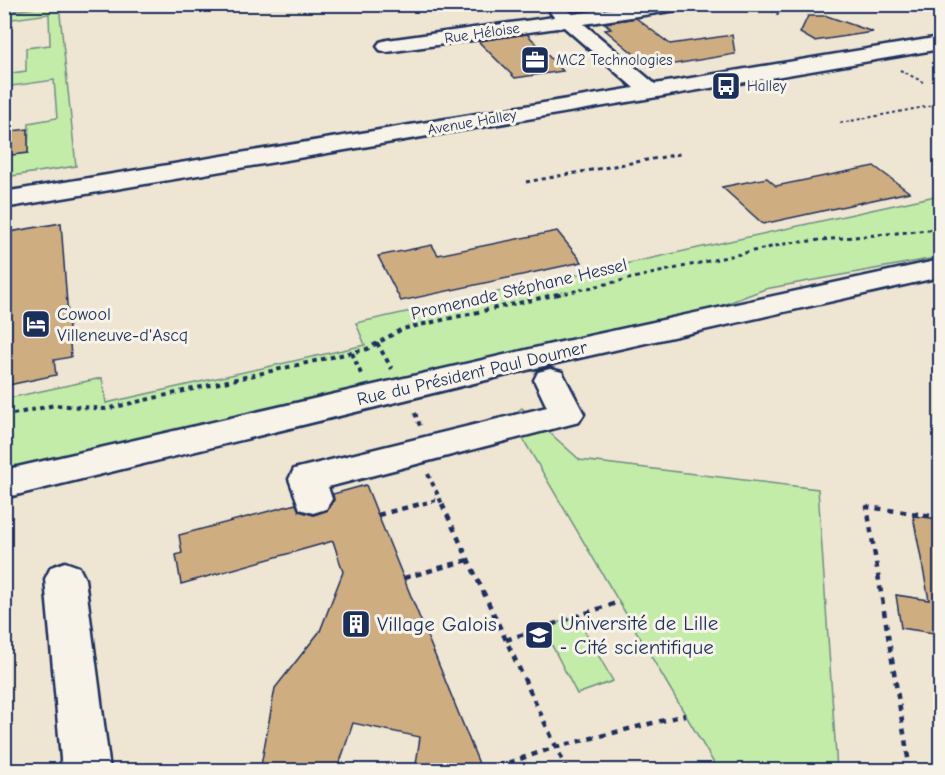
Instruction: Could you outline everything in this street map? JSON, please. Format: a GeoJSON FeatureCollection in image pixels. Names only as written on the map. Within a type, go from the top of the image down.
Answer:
{"type":"FeatureCollection","features":[{"type":"Feature","properties":{"kind":"street"},"geometry":{"type":"LineString","coordinates":[[550,4],[651,92]]}},
{"type":"Feature","properties":{"kind":"street","name":"Rue Héloise"},"geometry":{"type":"LineString","coordinates":[[387,46],[684,4]]}},
{"type":"Feature","properties":{"kind":"street","name":"Avenue Halley"},"geometry":{"type":"LineString","coordinates":[[4,200],[940,43]]}},
{"type":"Feature","properties":{"kind":"street","name":"Rue du Président Paul Doumer"},"geometry":{"type":"LineString","coordinates":[[4,484],[576,348],[940,269]]}},
{"type":"Feature","properties":{"kind":"street"},"geometry":{"type":"LineString","coordinates":[[313,499],[307,479],[567,414],[550,380]]}},
{"type":"Feature","properties":{"kind":"street"},"geometry":{"type":"LineString","coordinates":[[65,579],[86,771]]}},
{"type":"Feature","properties":{"kind":"path"},"geometry":{"type":"LineString","coordinates":[[761,4],[779,15]]}},
{"type":"Feature","properties":{"kind":"path"},"geometry":{"type":"LineString","coordinates":[[893,66],[924,82]]}},
{"type":"Feature","properties":{"kind":"path"},"geometry":{"type":"LineString","coordinates":[[840,123],[940,104]]}},
{"type":"Feature","properties":{"kind":"path"},"geometry":{"type":"LineString","coordinates":[[526,182],[680,154]]}},
{"type":"Feature","properties":{"kind":"path","name":"Promenade Stéphane Hessel"},"geometry":{"type":"LineString","coordinates":[[4,416],[55,405],[106,409],[367,349],[402,329],[789,243],[940,230]]}},
{"type":"Feature","properties":{"kind":"path"},"geometry":{"type":"LineString","coordinates":[[417,452],[567,771]]}},
{"type":"Feature","properties":{"kind":"path"},"geometry":{"type":"LineString","coordinates":[[378,515],[440,499]]}},
{"type":"Feature","properties":{"kind":"path"},"geometry":{"type":"LineString","coordinates":[[910,771],[867,507],[940,517]]}},
{"type":"Feature","properties":{"kind":"path"},"geometry":{"type":"LineString","coordinates":[[404,578],[468,560]]}},
{"type":"Feature","properties":{"kind":"path"},"geometry":{"type":"LineString","coordinates":[[506,640],[619,602]]}},
{"type":"Feature","properties":{"kind":"path"},"geometry":{"type":"LineString","coordinates":[[486,771],[556,747],[685,715]]}},
{"type":"Feature","properties":{"kind":"green space"},"geometry":{"type":"Polygon","coordinates":[[[34,5],[59,5],[76,166],[5,177],[5,156],[28,152],[29,123],[57,118],[54,80],[5,87],[5,74],[26,71],[26,48],[50,45],[49,14],[5,20],[4,12],[34,8],[34,5]]]}},
{"type":"Feature","properties":{"kind":"green space"},"geometry":{"type":"Polygon","coordinates":[[[940,195],[940,257],[765,289],[710,310],[5,473],[4,399],[102,378],[106,403],[365,345],[356,323],[940,195]]]}},
{"type":"Feature","properties":{"kind":"green space"},"geometry":{"type":"Polygon","coordinates":[[[522,408],[580,460],[818,489],[837,770],[718,770],[510,417],[522,408]]]}},
{"type":"Feature","properties":{"kind":"green space"},"geometry":{"type":"Polygon","coordinates":[[[576,616],[613,681],[577,694],[543,628],[576,616]]]}},
{"type":"Feature","properties":{"kind":"building"},"geometry":{"type":"Polygon","coordinates":[[[808,16],[827,16],[873,32],[814,41],[800,33],[808,16]]]}},
{"type":"Feature","properties":{"kind":"building"},"geometry":{"type":"Polygon","coordinates":[[[636,18],[670,44],[732,35],[735,54],[651,68],[605,30],[611,29],[605,23],[636,18]]]}},
{"type":"Feature","properties":{"kind":"building"},"geometry":{"type":"Polygon","coordinates":[[[527,34],[563,71],[515,78],[478,41],[527,34]]]}},
{"type":"Feature","properties":{"kind":"building"},"geometry":{"type":"Polygon","coordinates":[[[28,129],[28,153],[4,156],[4,132],[28,129]]]}},
{"type":"Feature","properties":{"kind":"building"},"geometry":{"type":"Polygon","coordinates":[[[874,166],[909,192],[763,224],[722,187],[767,178],[776,186],[874,166]]]}},
{"type":"Feature","properties":{"kind":"building"},"geometry":{"type":"Polygon","coordinates":[[[61,223],[71,357],[54,360],[56,375],[4,386],[4,233],[61,223]]]}},
{"type":"Feature","properties":{"kind":"building"},"geometry":{"type":"Polygon","coordinates":[[[557,231],[582,262],[401,301],[378,256],[432,245],[438,255],[557,231]]]}},
{"type":"Feature","properties":{"kind":"building","name":"Village Galois"},"geometry":{"type":"Polygon","coordinates":[[[366,485],[482,771],[415,771],[420,737],[353,723],[337,771],[260,771],[275,688],[320,631],[343,572],[333,541],[181,584],[176,555],[182,553],[179,535],[296,504],[299,511],[314,515],[328,510],[334,500],[333,494],[366,485]]]}},
{"type":"Feature","properties":{"kind":"building"},"geometry":{"type":"Polygon","coordinates":[[[913,516],[940,519],[940,634],[901,628],[896,595],[929,600],[913,516]]]}},
{"type":"Feature","properties":{"kind":"place","name":"MC2 Technologies"},"geometry":{"type":"Point","coordinates":[535,60]}},
{"type":"Feature","properties":{"kind":"place","name":"Halley"},"geometry":{"type":"Point","coordinates":[726,86]}},
{"type":"Feature","properties":{"kind":"place","name":"Cowool Villeneuve-d'Ascq"},"geometry":{"type":"Point","coordinates":[36,324]}},
{"type":"Feature","properties":{"kind":"place","name":"Village Galois"},"geometry":{"type":"Point","coordinates":[356,624]}},
{"type":"Feature","properties":{"kind":"place","name":"Université de Lille ‐ Cité scientifique"},"geometry":{"type":"Point","coordinates":[539,635]}}]}
